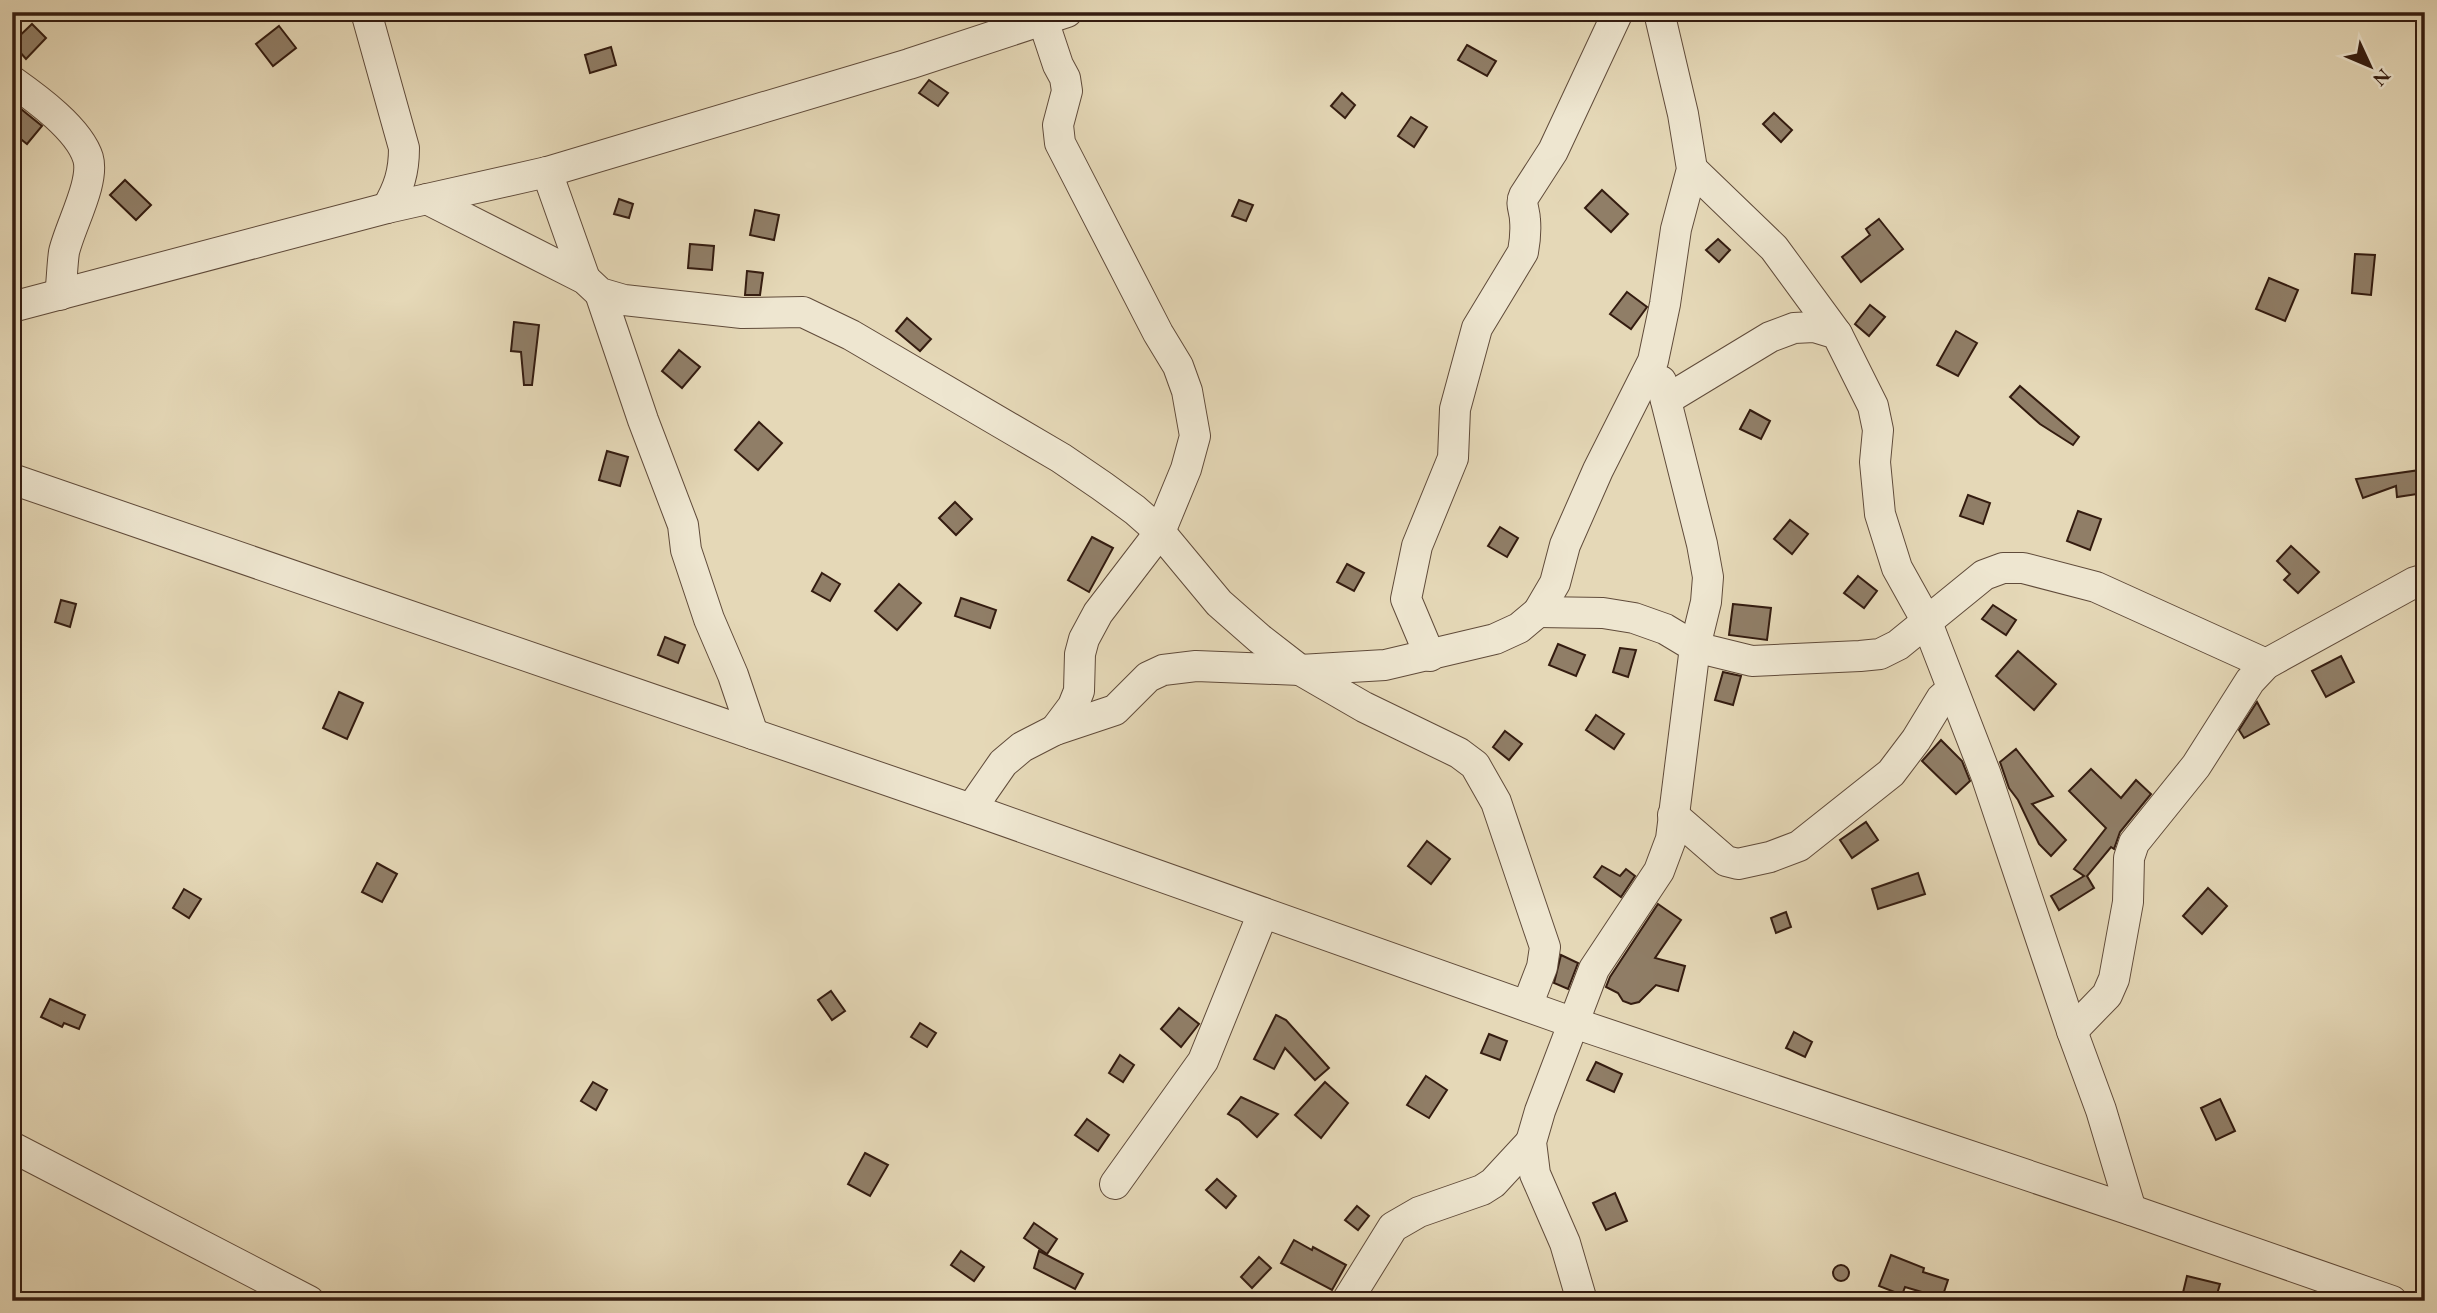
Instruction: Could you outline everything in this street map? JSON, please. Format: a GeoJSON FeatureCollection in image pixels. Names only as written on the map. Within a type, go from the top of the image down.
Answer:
{"type":"FeatureCollection","features":[{"type":"Feature","properties":{"kind":"street"},"geometry":{"type":"LineString","coordinates":[[366,12],[404,148],[404,169],[398,189],[387,208]]}},
{"type":"Feature","properties":{"kind":"street"},"geometry":{"type":"LineString","coordinates":[[1430,656],[1406,594],[1417,546],[1453,458],[1455,409],[1466,365],[1477,328],[1523,252],[1526,237],[1525,215],[1521,202],[1553,151],[1618,12]]}},
{"type":"Feature","properties":{"kind":"street"},"geometry":{"type":"LineString","coordinates":[[971,809],[1003,763],[1022,747],[1055,730],[1115,710],[1148,677],[1163,670],[1196,666],[1300,670],[1385,665],[1495,639],[1519,628],[1538,612],[1555,583],[1565,545],[1598,470],[1653,361],[1665,304],[1676,229],[1692,169],[1683,114],[1659,12]]}},
{"type":"Feature","properties":{"kind":"street"},"geometry":{"type":"LineString","coordinates":[[12,307],[387,208],[606,156],[909,64],[1055,16],[1058,65],[1065,78],[1067,91],[1058,125],[1060,144],[1158,333],[1178,366],[1188,391],[1195,436],[1186,469],[1160,532],[1098,613],[1084,639],[1080,654],[1079,691],[1073,706],[1055,730]]}},
{"type":"Feature","properties":{"kind":"street"},"geometry":{"type":"LineString","coordinates":[[12,81],[69,128],[89,160],[88,178],[64,252],[60,295]]}},
{"type":"Feature","properties":{"kind":"street"},"geometry":{"type":"LineString","coordinates":[[558,201],[606,156]]}},
{"type":"Feature","properties":{"kind":"street"},"geometry":{"type":"LineString","coordinates":[[1692,169],[1774,248],[1837,334],[1873,406],[1878,430],[1875,463],[1880,514],[1898,568],[1926,620],[1986,775],[2101,1110],[2131,1210]]}},
{"type":"Feature","properties":{"kind":"street"},"geometry":{"type":"LineString","coordinates":[[547,172],[683,524],[686,550],[753,734]]}},
{"type":"Feature","properties":{"kind":"street"},"geometry":{"type":"LineString","coordinates":[[427,199],[624,300],[742,313],[803,312],[851,335],[1061,458],[1135,510],[1160,532],[1219,603],[1300,670],[1364,707],[1459,753],[1475,765],[1496,802],[1545,947],[1542,967],[1527,1006]]}},
{"type":"Feature","properties":{"kind":"street"},"geometry":{"type":"LineString","coordinates":[[1666,400],[1770,337],[1804,327],[1837,334]]}},
{"type":"Feature","properties":{"kind":"street"},"geometry":{"type":"LineString","coordinates":[[1583,1301],[1565,1243],[1535,1174],[1531,1142],[1540,1111],[1594,970],[1659,871],[1671,839],[1695,647],[1706,602],[1708,577],[1666,400],[1653,361]]}},
{"type":"Feature","properties":{"kind":"street"},"geometry":{"type":"LineString","coordinates":[[12,479],[971,809],[1574,1023],[2131,1210],[2392,1301]]}},
{"type":"Feature","properties":{"kind":"street"},"geometry":{"type":"LineString","coordinates":[[1538,612],[1602,613],[1634,618],[1665,629],[1695,647],[1752,661],[1880,654],[1898,645],[1984,575],[2003,568],[2023,568],[2096,587],[2266,664]]}},
{"type":"Feature","properties":{"kind":"street"},"geometry":{"type":"LineString","coordinates":[[2072,1031],[2107,995],[2114,979],[2128,902],[2129,858],[2134,843],[2196,766],[2250,681],[2266,664],[2425,579]]}},
{"type":"Feature","properties":{"kind":"street"},"geometry":{"type":"LineString","coordinates":[[1673,815],[1726,861],[1738,864],[1770,857],[1799,846],[1891,773],[1916,740],[1941,699],[1951,690]]}},
{"type":"Feature","properties":{"kind":"street"},"geometry":{"type":"LineString","coordinates":[[1115,1184],[1203,1061],[1263,913]]}},
{"type":"Feature","properties":{"kind":"street"},"geometry":{"type":"LineString","coordinates":[[1347,1301],[1393,1227],[1419,1212],[1482,1190],[1493,1183],[1531,1142]]}},
{"type":"Feature","properties":{"kind":"street"},"geometry":{"type":"LineString","coordinates":[[12,1147],[309,1301]]}},
{"type":"Feature","properties":{"kind":"building"},"geometry":{"type":"Polygon","coordinates":[[[32,24],[46,38],[26,59],[12,43],[32,24]]]}},
{"type":"Feature","properties":{"kind":"building"},"geometry":{"type":"Polygon","coordinates":[[[279,26],[296,48],[273,66],[256,44],[279,26]]]}},
{"type":"Feature","properties":{"kind":"building"},"geometry":{"type":"Polygon","coordinates":[[[1467,45],[1496,61],[1487,76],[1458,60],[1467,45]]]}},
{"type":"Feature","properties":{"kind":"building"},"geometry":{"type":"Polygon","coordinates":[[[611,47],[616,65],[590,73],[585,55],[611,47]]]}},
{"type":"Feature","properties":{"kind":"building"},"geometry":{"type":"Polygon","coordinates":[[[929,80],[948,93],[938,106],[919,93],[929,80]]]}},
{"type":"Feature","properties":{"kind":"building"},"geometry":{"type":"Polygon","coordinates":[[[1342,93],[1355,105],[1345,118],[1331,106],[1342,93]]]}},
{"type":"Feature","properties":{"kind":"building"},"geometry":{"type":"Polygon","coordinates":[[[21,109],[42,126],[27,144],[12,132],[12,120],[21,109]]]}},
{"type":"Feature","properties":{"kind":"building"},"geometry":{"type":"Polygon","coordinates":[[[1774,113],[1792,130],[1781,142],[1763,124],[1774,113]]]}},
{"type":"Feature","properties":{"kind":"building"},"geometry":{"type":"Polygon","coordinates":[[[1411,117],[1427,127],[1414,147],[1398,136],[1411,117]]]}},
{"type":"Feature","properties":{"kind":"building"},"geometry":{"type":"Polygon","coordinates":[[[125,180],[151,205],[136,220],[110,195],[125,180]]]}},
{"type":"Feature","properties":{"kind":"building"},"geometry":{"type":"Polygon","coordinates":[[[1602,190],[1628,214],[1611,232],[1585,208],[1602,190]]]}},
{"type":"Feature","properties":{"kind":"building"},"geometry":{"type":"Polygon","coordinates":[[[619,199],[633,204],[629,218],[614,214],[619,199]]]}},
{"type":"Feature","properties":{"kind":"building"},"geometry":{"type":"Polygon","coordinates":[[[1239,200],[1253,205],[1246,221],[1232,216],[1239,200]]]}},
{"type":"Feature","properties":{"kind":"building"},"geometry":{"type":"Polygon","coordinates":[[[755,210],[779,215],[774,240],[750,235],[755,210]]]}},
{"type":"Feature","properties":{"kind":"building"},"geometry":{"type":"Polygon","coordinates":[[[1879,219],[1903,249],[1861,282],[1842,257],[1870,235],[1866,229],[1879,219]]]}},
{"type":"Feature","properties":{"kind":"building"},"geometry":{"type":"Polygon","coordinates":[[[1718,239],[1730,250],[1719,262],[1706,250],[1718,239]]]}},
{"type":"Feature","properties":{"kind":"building"},"geometry":{"type":"Polygon","coordinates":[[[690,244],[714,246],[712,270],[688,268],[690,244]]]}},
{"type":"Feature","properties":{"kind":"building"},"geometry":{"type":"Polygon","coordinates":[[[2355,254],[2375,255],[2371,295],[2352,293],[2355,254]]]}},
{"type":"Feature","properties":{"kind":"building"},"geometry":{"type":"Polygon","coordinates":[[[747,271],[763,273],[760,295],[745,295],[747,271]]]}},
{"type":"Feature","properties":{"kind":"building"},"geometry":{"type":"Polygon","coordinates":[[[2269,278],[2298,290],[2285,321],[2256,309],[2269,278]]]}},
{"type":"Feature","properties":{"kind":"building"},"geometry":{"type":"Polygon","coordinates":[[[1627,292],[1647,307],[1631,329],[1610,314],[1627,292]]]}},
{"type":"Feature","properties":{"kind":"building"},"geometry":{"type":"Polygon","coordinates":[[[1870,305],[1885,317],[1869,336],[1855,324],[1870,305]]]}},
{"type":"Feature","properties":{"kind":"building"},"geometry":{"type":"Polygon","coordinates":[[[907,318],[931,339],[920,351],[896,331],[907,318]]]}},
{"type":"Feature","properties":{"kind":"building"},"geometry":{"type":"Polygon","coordinates":[[[514,322],[539,325],[532,385],[524,385],[521,352],[511,351],[514,322]]]}},
{"type":"Feature","properties":{"kind":"building"},"geometry":{"type":"Polygon","coordinates":[[[1956,331],[1977,343],[1958,376],[1937,365],[1956,331]]]}},
{"type":"Feature","properties":{"kind":"building"},"geometry":{"type":"Polygon","coordinates":[[[679,350],[700,367],[682,388],[662,371],[679,350]]]}},
{"type":"Feature","properties":{"kind":"building"},"geometry":{"type":"Polygon","coordinates":[[[2020,386],[2079,437],[2073,445],[2040,424],[2010,397],[2020,386]]]}},
{"type":"Feature","properties":{"kind":"building"},"geometry":{"type":"Polygon","coordinates":[[[1750,410],[1770,421],[1761,439],[1740,429],[1750,410]]]}},
{"type":"Feature","properties":{"kind":"building"},"geometry":{"type":"Polygon","coordinates":[[[759,422],[782,443],[758,470],[735,450],[759,422]]]}},
{"type":"Feature","properties":{"kind":"building"},"geometry":{"type":"Polygon","coordinates":[[[607,451],[628,457],[620,486],[599,480],[607,451]]]}},
{"type":"Feature","properties":{"kind":"building"},"geometry":{"type":"Polygon","coordinates":[[[2420,470],[2424,493],[2397,497],[2396,486],[2363,498],[2356,479],[2420,470]]]}},
{"type":"Feature","properties":{"kind":"building"},"geometry":{"type":"Polygon","coordinates":[[[1968,495],[1990,503],[1983,524],[1960,516],[1968,495]]]}},
{"type":"Feature","properties":{"kind":"building"},"geometry":{"type":"Polygon","coordinates":[[[955,502],[972,519],[956,535],[939,518],[955,502]]]}},
{"type":"Feature","properties":{"kind":"building"},"geometry":{"type":"Polygon","coordinates":[[[2078,511],[2101,519],[2090,550],[2067,541],[2078,511]]]}},
{"type":"Feature","properties":{"kind":"building"},"geometry":{"type":"Polygon","coordinates":[[[1790,520],[1808,534],[1792,554],[1774,539],[1790,520]]]}},
{"type":"Feature","properties":{"kind":"building"},"geometry":{"type":"Polygon","coordinates":[[[1500,527],[1518,538],[1507,557],[1488,546],[1500,527]]]}},
{"type":"Feature","properties":{"kind":"building"},"geometry":{"type":"Polygon","coordinates":[[[1092,537],[1113,548],[1089,592],[1068,580],[1092,537]]]}},
{"type":"Feature","properties":{"kind":"building"},"geometry":{"type":"Polygon","coordinates":[[[2291,546],[2319,572],[2298,593],[2284,580],[2290,574],[2277,561],[2291,546]]]}},
{"type":"Feature","properties":{"kind":"building"},"geometry":{"type":"Polygon","coordinates":[[[1347,564],[1364,573],[1354,591],[1337,582],[1347,564]]]}},
{"type":"Feature","properties":{"kind":"building"},"geometry":{"type":"Polygon","coordinates":[[[822,573],[840,584],[830,601],[812,591],[822,573]]]}},
{"type":"Feature","properties":{"kind":"building"},"geometry":{"type":"Polygon","coordinates":[[[1858,576],[1877,591],[1864,608],[1844,593],[1858,576]]]}},
{"type":"Feature","properties":{"kind":"building"},"geometry":{"type":"Polygon","coordinates":[[[899,584],[921,603],[897,630],[875,611],[899,584]]]}},
{"type":"Feature","properties":{"kind":"building"},"geometry":{"type":"Polygon","coordinates":[[[961,598],[996,610],[990,628],[955,616],[961,598]]]}},
{"type":"Feature","properties":{"kind":"building"},"geometry":{"type":"Polygon","coordinates":[[[61,600],[76,604],[70,627],[55,622],[61,600]]]}},
{"type":"Feature","properties":{"kind":"building"},"geometry":{"type":"Polygon","coordinates":[[[1733,604],[1771,608],[1767,640],[1729,635],[1733,604]]]}},
{"type":"Feature","properties":{"kind":"building"},"geometry":{"type":"Polygon","coordinates":[[[1993,605],[2016,620],[2006,635],[1982,619],[1993,605]]]}},
{"type":"Feature","properties":{"kind":"building"},"geometry":{"type":"Polygon","coordinates":[[[665,637],[685,645],[678,663],[658,655],[665,637]]]}},
{"type":"Feature","properties":{"kind":"building"},"geometry":{"type":"Polygon","coordinates":[[[1558,644],[1585,655],[1576,676],[1549,665],[1558,644]]]}},
{"type":"Feature","properties":{"kind":"building"},"geometry":{"type":"Polygon","coordinates":[[[1620,648],[1636,650],[1628,677],[1613,672],[1620,648]]]}},
{"type":"Feature","properties":{"kind":"building"},"geometry":{"type":"Polygon","coordinates":[[[2018,651],[2056,684],[2034,710],[1996,676],[2018,651]]]}},
{"type":"Feature","properties":{"kind":"building"},"geometry":{"type":"Polygon","coordinates":[[[2341,656],[2354,682],[2326,697],[2312,671],[2341,656]]]}},
{"type":"Feature","properties":{"kind":"building"},"geometry":{"type":"Polygon","coordinates":[[[1723,672],[1741,676],[1733,705],[1715,700],[1723,672]]]}},
{"type":"Feature","properties":{"kind":"building"},"geometry":{"type":"Polygon","coordinates":[[[339,692],[363,703],[347,739],[323,728],[339,692]]]}},
{"type":"Feature","properties":{"kind":"building"},"geometry":{"type":"Polygon","coordinates":[[[2257,702],[2269,724],[2244,738],[2239,730],[2257,702]]]}},
{"type":"Feature","properties":{"kind":"building"},"geometry":{"type":"Polygon","coordinates":[[[1596,715],[1624,734],[1614,749],[1586,730],[1596,715]]]}},
{"type":"Feature","properties":{"kind":"building"},"geometry":{"type":"Polygon","coordinates":[[[1505,731],[1522,744],[1509,760],[1493,747],[1505,731]]]}},
{"type":"Feature","properties":{"kind":"building"},"geometry":{"type":"Polygon","coordinates":[[[1941,740],[1962,761],[1970,781],[1956,794],[1922,761],[1941,740]]]}},
{"type":"Feature","properties":{"kind":"building"},"geometry":{"type":"Polygon","coordinates":[[[2016,749],[2053,796],[2032,804],[2066,840],[2051,856],[2039,844],[2018,800],[2009,788],[2000,762],[2016,749]]]}},
{"type":"Feature","properties":{"kind":"building"},"geometry":{"type":"Polygon","coordinates":[[[2091,769],[2121,798],[2136,780],[2151,794],[2120,832],[2114,849],[2111,847],[2087,876],[2094,888],[2059,910],[2051,896],[2084,876],[2074,869],[2106,828],[2069,791],[2091,769]]]}},
{"type":"Feature","properties":{"kind":"building"},"geometry":{"type":"Polygon","coordinates":[[[1866,822],[1878,840],[1852,858],[1840,840],[1866,822]]]}},
{"type":"Feature","properties":{"kind":"building"},"geometry":{"type":"Polygon","coordinates":[[[1427,841],[1450,859],[1431,884],[1408,866],[1427,841]]]}},
{"type":"Feature","properties":{"kind":"building"},"geometry":{"type":"Polygon","coordinates":[[[377,863],[397,874],[382,902],[362,892],[377,863]]]}},
{"type":"Feature","properties":{"kind":"building"},"geometry":{"type":"Polygon","coordinates":[[[1602,866],[1620,876],[1626,869],[1635,876],[1621,897],[1594,877],[1602,866]]]}},
{"type":"Feature","properties":{"kind":"building"},"geometry":{"type":"Polygon","coordinates":[[[1918,873],[1925,894],[1878,909],[1872,889],[1918,873]]]}},
{"type":"Feature","properties":{"kind":"building"},"geometry":{"type":"Polygon","coordinates":[[[2208,888],[2227,906],[2202,934],[2183,916],[2208,888]]]}},
{"type":"Feature","properties":{"kind":"building"},"geometry":{"type":"Polygon","coordinates":[[[184,889],[201,899],[189,918],[173,908],[184,889]]]}},
{"type":"Feature","properties":{"kind":"building"},"geometry":{"type":"Polygon","coordinates":[[[1658,904],[1681,920],[1655,958],[1685,966],[1678,991],[1656,985],[1639,1002],[1631,1004],[1606,987],[1658,904]]]}},
{"type":"Feature","properties":{"kind":"building"},"geometry":{"type":"Polygon","coordinates":[[[1786,912],[1791,927],[1776,933],[1771,918],[1786,912]]]}},
{"type":"Feature","properties":{"kind":"building"},"geometry":{"type":"Polygon","coordinates":[[[1561,955],[1578,963],[1568,989],[1554,983],[1561,955]]]}},
{"type":"Feature","properties":{"kind":"building"},"geometry":{"type":"Polygon","coordinates":[[[831,991],[845,1011],[832,1020],[818,1000],[831,991]]]}},
{"type":"Feature","properties":{"kind":"building"},"geometry":{"type":"Polygon","coordinates":[[[50,999],[85,1015],[79,1029],[64,1023],[62,1027],[41,1017],[50,999]]]}},
{"type":"Feature","properties":{"kind":"building"},"geometry":{"type":"Polygon","coordinates":[[[1179,1008],[1199,1024],[1181,1047],[1161,1029],[1179,1008]]]}},
{"type":"Feature","properties":{"kind":"building"},"geometry":{"type":"Polygon","coordinates":[[[1276,1015],[1286,1020],[1329,1068],[1315,1080],[1285,1048],[1274,1069],[1254,1059],[1276,1015]]]}},
{"type":"Feature","properties":{"kind":"building"},"geometry":{"type":"Polygon","coordinates":[[[920,1023],[936,1033],[927,1047],[911,1037],[920,1023]]]}},
{"type":"Feature","properties":{"kind":"building"},"geometry":{"type":"Polygon","coordinates":[[[1794,1032],[1812,1042],[1805,1057],[1786,1048],[1794,1032]]]}},
{"type":"Feature","properties":{"kind":"building"},"geometry":{"type":"Polygon","coordinates":[[[1489,1034],[1507,1041],[1500,1060],[1481,1053],[1489,1034]]]}},
{"type":"Feature","properties":{"kind":"building"},"geometry":{"type":"Polygon","coordinates":[[[1120,1055],[1134,1065],[1123,1082],[1109,1073],[1120,1055]]]}},
{"type":"Feature","properties":{"kind":"building"},"geometry":{"type":"Polygon","coordinates":[[[1596,1062],[1622,1074],[1614,1092],[1587,1080],[1596,1062]]]}},
{"type":"Feature","properties":{"kind":"building"},"geometry":{"type":"Polygon","coordinates":[[[1426,1076],[1447,1090],[1429,1118],[1407,1105],[1426,1076]]]}},
{"type":"Feature","properties":{"kind":"building"},"geometry":{"type":"Polygon","coordinates":[[[593,1082],[607,1090],[596,1110],[581,1101],[593,1082]]]}},
{"type":"Feature","properties":{"kind":"building"},"geometry":{"type":"Polygon","coordinates":[[[1325,1082],[1348,1103],[1321,1138],[1295,1115],[1325,1082]]]}},
{"type":"Feature","properties":{"kind":"building"},"geometry":{"type":"Polygon","coordinates":[[[1241,1097],[1278,1114],[1257,1137],[1239,1120],[1228,1114],[1241,1097]]]}},
{"type":"Feature","properties":{"kind":"building"},"geometry":{"type":"Polygon","coordinates":[[[2220,1099],[2235,1131],[2216,1140],[2201,1108],[2220,1099]]]}},
{"type":"Feature","properties":{"kind":"building"},"geometry":{"type":"Polygon","coordinates":[[[1087,1119],[1109,1135],[1098,1151],[1075,1135],[1087,1119]]]}},
{"type":"Feature","properties":{"kind":"building"},"geometry":{"type":"Polygon","coordinates":[[[865,1153],[888,1165],[870,1196],[848,1184],[865,1153]]]}},
{"type":"Feature","properties":{"kind":"building"},"geometry":{"type":"Polygon","coordinates":[[[1217,1179],[1236,1196],[1226,1208],[1206,1190],[1217,1179]]]}},
{"type":"Feature","properties":{"kind":"building"},"geometry":{"type":"Polygon","coordinates":[[[1615,1193],[1627,1221],[1606,1230],[1593,1203],[1615,1193]]]}},
{"type":"Feature","properties":{"kind":"building"},"geometry":{"type":"Polygon","coordinates":[[[1357,1206],[1369,1216],[1358,1230],[1345,1220],[1357,1206]]]}},
{"type":"Feature","properties":{"kind":"building"},"geometry":{"type":"Polygon","coordinates":[[[1034,1223],[1057,1239],[1047,1254],[1024,1238],[1034,1223]]]}},
{"type":"Feature","properties":{"kind":"building"},"geometry":{"type":"Polygon","coordinates":[[[1294,1240],[1346,1265],[1332,1290],[1281,1263],[1294,1240]]]}},
{"type":"Feature","properties":{"kind":"building"},"geometry":{"type":"Polygon","coordinates":[[[961,1251],[984,1267],[974,1281],[951,1265],[961,1251]]]}},
{"type":"Feature","properties":{"kind":"building"},"geometry":{"type":"Polygon","coordinates":[[[1039,1251],[1083,1274],[1075,1289],[1034,1268],[1039,1251]]]}},
{"type":"Feature","properties":{"kind":"building"},"geometry":{"type":"Polygon","coordinates":[[[1891,1255],[1924,1268],[1923,1272],[1948,1280],[1942,1298],[1905,1287],[1902,1295],[1879,1286],[1891,1255]]]}},
{"type":"Feature","properties":{"kind":"building"},"geometry":{"type":"Polygon","coordinates":[[[1259,1257],[1271,1268],[1252,1288],[1241,1277],[1259,1257]]]}},
{"type":"Feature","properties":{"kind":"building"},"geometry":{"type":"Polygon","coordinates":[[[1841,1265],[1847,1267],[1847,1279],[1841,1281],[1835,1279],[1833,1273],[1835,1267],[1841,1265]]]}},
{"type":"Feature","properties":{"kind":"building"},"geometry":{"type":"Polygon","coordinates":[[[2187,1276],[2220,1284],[2215,1301],[2181,1301],[2187,1276]]]}}]}
